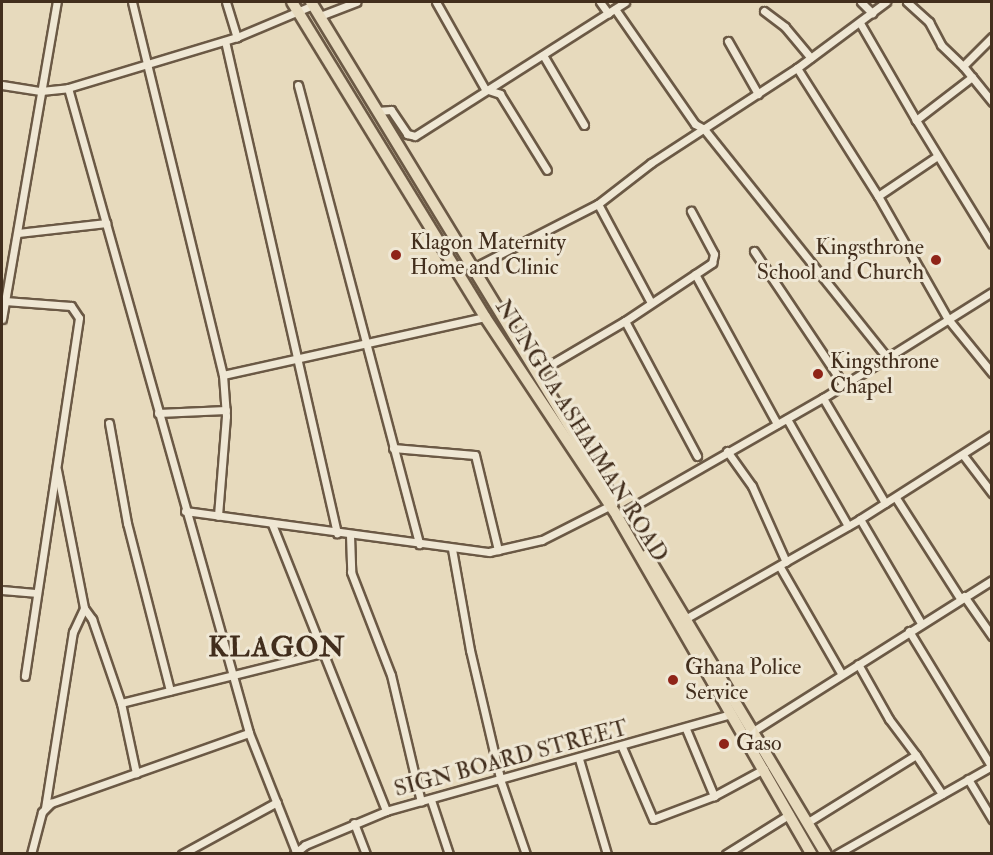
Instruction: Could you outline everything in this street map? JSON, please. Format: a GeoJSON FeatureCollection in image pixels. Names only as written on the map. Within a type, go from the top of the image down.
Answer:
{"type":"FeatureCollection","features":[{"type":"Feature","properties":{"kind":"main road","name":"NUNGUA ASHAIMAN ROAD"},"geometry":{"type":"LineString","coordinates":[[292,2],[485,317],[613,504],[622,513],[750,733],[826,854]]}},
{"type":"Feature","properties":{"kind":"main road","name":"NUNGUA ASHAIMAN ROAD"},"geometry":{"type":"LineString","coordinates":[[312,3],[538,372],[613,504],[665,606],[738,712]]}},
{"type":"Feature","properties":{"kind":"main road","name":"NUNGUA ASHAIMAN ROAD"},"geometry":{"type":"LineString","coordinates":[[750,733],[764,769],[811,854]]}},
{"type":"Feature","properties":{"kind":"street"},"geometry":{"type":"LineString","coordinates":[[2,319],[5,283],[18,233],[57,2]]}},
{"type":"Feature","properties":{"kind":"street"},"geometry":{"type":"LineString","coordinates":[[132,2],[149,63],[223,375],[226,410],[218,516]]}},
{"type":"Feature","properties":{"kind":"street"},"geometry":{"type":"LineString","coordinates":[[226,2],[237,37]]}},
{"type":"Feature","properties":{"kind":"street"},"geometry":{"type":"LineString","coordinates":[[320,16],[356,2]]}},
{"type":"Feature","properties":{"kind":"street"},"geometry":{"type":"LineString","coordinates":[[436,2],[485,89],[500,94],[547,170]]}},
{"type":"Feature","properties":{"kind":"street"},"geometry":{"type":"LineString","coordinates":[[600,2],[612,11],[686,112],[704,129],[886,356]]}},
{"type":"Feature","properties":{"kind":"street"},"geometry":{"type":"LineString","coordinates":[[377,111],[391,110],[408,134],[415,136],[485,89],[626,2]]}},
{"type":"Feature","properties":{"kind":"street"},"geometry":{"type":"LineString","coordinates":[[861,2],[872,13]]}},
{"type":"Feature","properties":{"kind":"street"},"geometry":{"type":"LineString","coordinates":[[473,268],[598,204],[704,129],[797,68],[886,2]]}},
{"type":"Feature","properties":{"kind":"street"},"geometry":{"type":"LineString","coordinates":[[907,2],[929,22],[941,45],[972,76],[992,102]]}},
{"type":"Feature","properties":{"kind":"street"},"geometry":{"type":"LineString","coordinates":[[2,85],[41,91],[68,88],[237,37],[299,13],[312,3]]}},
{"type":"Feature","properties":{"kind":"street"},"geometry":{"type":"LineString","coordinates":[[764,11],[785,27],[811,58]]}},
{"type":"Feature","properties":{"kind":"street"},"geometry":{"type":"LineString","coordinates":[[860,23],[936,157],[992,244]]}},
{"type":"Feature","properties":{"kind":"street"},"geometry":{"type":"LineString","coordinates":[[963,66],[992,37]]}},
{"type":"Feature","properties":{"kind":"street"},"geometry":{"type":"LineString","coordinates":[[225,41],[295,359],[337,533]]}},
{"type":"Feature","properties":{"kind":"street"},"geometry":{"type":"LineString","coordinates":[[728,41],[758,94]]}},
{"type":"Feature","properties":{"kind":"street"},"geometry":{"type":"LineString","coordinates":[[543,55],[584,124]]}},
{"type":"Feature","properties":{"kind":"street"},"geometry":{"type":"LineString","coordinates":[[797,68],[878,196],[948,319],[992,373]]}},
{"type":"Feature","properties":{"kind":"street"},"geometry":{"type":"LineString","coordinates":[[916,120],[972,76]]}},
{"type":"Feature","properties":{"kind":"street"},"geometry":{"type":"LineString","coordinates":[[298,86],[369,344],[393,448],[419,544]]}},
{"type":"Feature","properties":{"kind":"street"},"geometry":{"type":"LineString","coordinates":[[68,88],[185,512],[249,733],[295,853]]}},
{"type":"Feature","properties":{"kind":"street"},"geometry":{"type":"LineString","coordinates":[[878,196],[936,157]]}},
{"type":"Feature","properties":{"kind":"street"},"geometry":{"type":"LineString","coordinates":[[598,204],[651,303]]}},
{"type":"Feature","properties":{"kind":"street"},"geometry":{"type":"LineString","coordinates":[[538,372],[625,321],[712,263],[714,254],[691,211]]}},
{"type":"Feature","properties":{"kind":"street"},"geometry":{"type":"LineString","coordinates":[[18,233],[106,223]]}},
{"type":"Feature","properties":{"kind":"street"},"geometry":{"type":"LineString","coordinates":[[753,251],[843,384]]}},
{"type":"Feature","properties":{"kind":"street"},"geometry":{"type":"LineString","coordinates":[[695,274],[777,424]]}},
{"type":"Feature","properties":{"kind":"street"},"geometry":{"type":"LineString","coordinates":[[622,513],[823,398],[886,356],[992,292]]}},
{"type":"Feature","properties":{"kind":"street"},"geometry":{"type":"LineString","coordinates":[[4,301],[71,306],[78,313],[35,593],[25,676]]}},
{"type":"Feature","properties":{"kind":"street"},"geometry":{"type":"LineString","coordinates":[[223,375],[485,317]]}},
{"type":"Feature","properties":{"kind":"street"},"geometry":{"type":"LineString","coordinates":[[625,321],[697,456]]}},
{"type":"Feature","properties":{"kind":"street"},"geometry":{"type":"LineString","coordinates":[[823,398],[885,503]]}},
{"type":"Feature","properties":{"kind":"street"},"geometry":{"type":"LineString","coordinates":[[158,413],[226,410]]}},
{"type":"Feature","properties":{"kind":"street"},"geometry":{"type":"LineString","coordinates":[[787,418],[848,526]]}},
{"type":"Feature","properties":{"kind":"street"},"geometry":{"type":"LineString","coordinates":[[109,423],[127,523],[170,691]]}},
{"type":"Feature","properties":{"kind":"street"},"geometry":{"type":"LineString","coordinates":[[685,619],[783,565],[896,498],[992,435]]}},
{"type":"Feature","properties":{"kind":"street"},"geometry":{"type":"LineString","coordinates":[[393,448],[475,455],[498,550]]}},
{"type":"Feature","properties":{"kind":"street"},"geometry":{"type":"LineString","coordinates":[[727,451],[752,486],[783,565],[841,673]]}},
{"type":"Feature","properties":{"kind":"street"},"geometry":{"type":"LineString","coordinates":[[963,455],[992,493]]}},
{"type":"Feature","properties":{"kind":"street"},"geometry":{"type":"LineString","coordinates":[[56,464],[84,608],[92,619],[121,703],[136,773]]}},
{"type":"Feature","properties":{"kind":"street"},"geometry":{"type":"LineString","coordinates":[[896,498],[962,597],[992,636]]}},
{"type":"Feature","properties":{"kind":"street"},"geometry":{"type":"LineString","coordinates":[[185,512],[452,549],[498,550],[542,540],[613,504]]}},
{"type":"Feature","properties":{"kind":"street"},"geometry":{"type":"LineString","coordinates":[[860,519],[921,623]]}},
{"type":"Feature","properties":{"kind":"street"},"geometry":{"type":"LineString","coordinates":[[272,524],[321,653],[386,811]]}},
{"type":"Feature","properties":{"kind":"street"},"geometry":{"type":"LineString","coordinates":[[350,535],[351,572],[391,675],[421,802]]}},
{"type":"Feature","properties":{"kind":"street"},"geometry":{"type":"LineString","coordinates":[[452,549],[470,650],[501,782],[526,854]]}},
{"type":"Feature","properties":{"kind":"street"},"geometry":{"type":"LineString","coordinates":[[750,733],[841,673],[992,580]]}},
{"type":"Feature","properties":{"kind":"street"},"geometry":{"type":"LineString","coordinates":[[2,590],[35,593]]}},
{"type":"Feature","properties":{"kind":"street"},"geometry":{"type":"LineString","coordinates":[[31,854],[45,808],[73,632],[84,608]]}},
{"type":"Feature","properties":{"kind":"street"},"geometry":{"type":"LineString","coordinates":[[837,854],[991,766],[909,632]]}},
{"type":"Feature","properties":{"kind":"street"},"geometry":{"type":"LineString","coordinates":[[121,703],[321,653]]}},
{"type":"Feature","properties":{"kind":"street"},"geometry":{"type":"LineString","coordinates":[[858,664],[889,719],[942,794]]}},
{"type":"Feature","properties":{"kind":"street","name":"SIGN BOARD STREET"},"geometry":{"type":"LineString","coordinates":[[295,853],[354,823],[386,811],[501,782],[738,712]]}},
{"type":"Feature","properties":{"kind":"street"},"geometry":{"type":"LineString","coordinates":[[686,729],[714,796]]}},
{"type":"Feature","properties":{"kind":"street"},"geometry":{"type":"LineString","coordinates":[[45,808],[249,733]]}},
{"type":"Feature","properties":{"kind":"street"},"geometry":{"type":"LineString","coordinates":[[622,747],[653,819],[714,796],[764,769]]}},
{"type":"Feature","properties":{"kind":"street"},"geometry":{"type":"LineString","coordinates":[[808,822],[916,755]]}},
{"type":"Feature","properties":{"kind":"street"},"geometry":{"type":"LineString","coordinates":[[579,759],[607,854]]}},
{"type":"Feature","properties":{"kind":"street"},"geometry":{"type":"LineString","coordinates":[[968,779],[992,819]]}},
{"type":"Feature","properties":{"kind":"street"},"geometry":{"type":"LineString","coordinates":[[431,800],[449,854]]}},
{"type":"Feature","properties":{"kind":"street"},"geometry":{"type":"LineString","coordinates":[[182,854],[277,802]]}},
{"type":"Feature","properties":{"kind":"street"},"geometry":{"type":"LineString","coordinates":[[726,854],[790,814]]}},
{"type":"Feature","properties":{"kind":"street"},"geometry":{"type":"LineString","coordinates":[[354,823],[366,854]]}},
{"type":"Feature","properties":{"kind":"place","name":"Klagon Maternity Home and Clinic"},"geometry":{"type":"Point","coordinates":[396,255]}},
{"type":"Feature","properties":{"kind":"place","name":"Kingsthrone School and Church"},"geometry":{"type":"Point","coordinates":[936,260]}},
{"type":"Feature","properties":{"kind":"place","name":"Kingsthrone Chapel"},"geometry":{"type":"Point","coordinates":[818,374]}},
{"type":"Feature","properties":{"kind":"place","name":"Ghana Police Service"},"geometry":{"type":"Point","coordinates":[673,680]}},
{"type":"Feature","properties":{"kind":"place","name":"Gaso"},"geometry":{"type":"Point","coordinates":[724,744]}},
{"type":"Feature","properties":{"kind":"district","name":"KLAGON"},"geometry":{"type":"Point","coordinates":[277,648]}}]}
